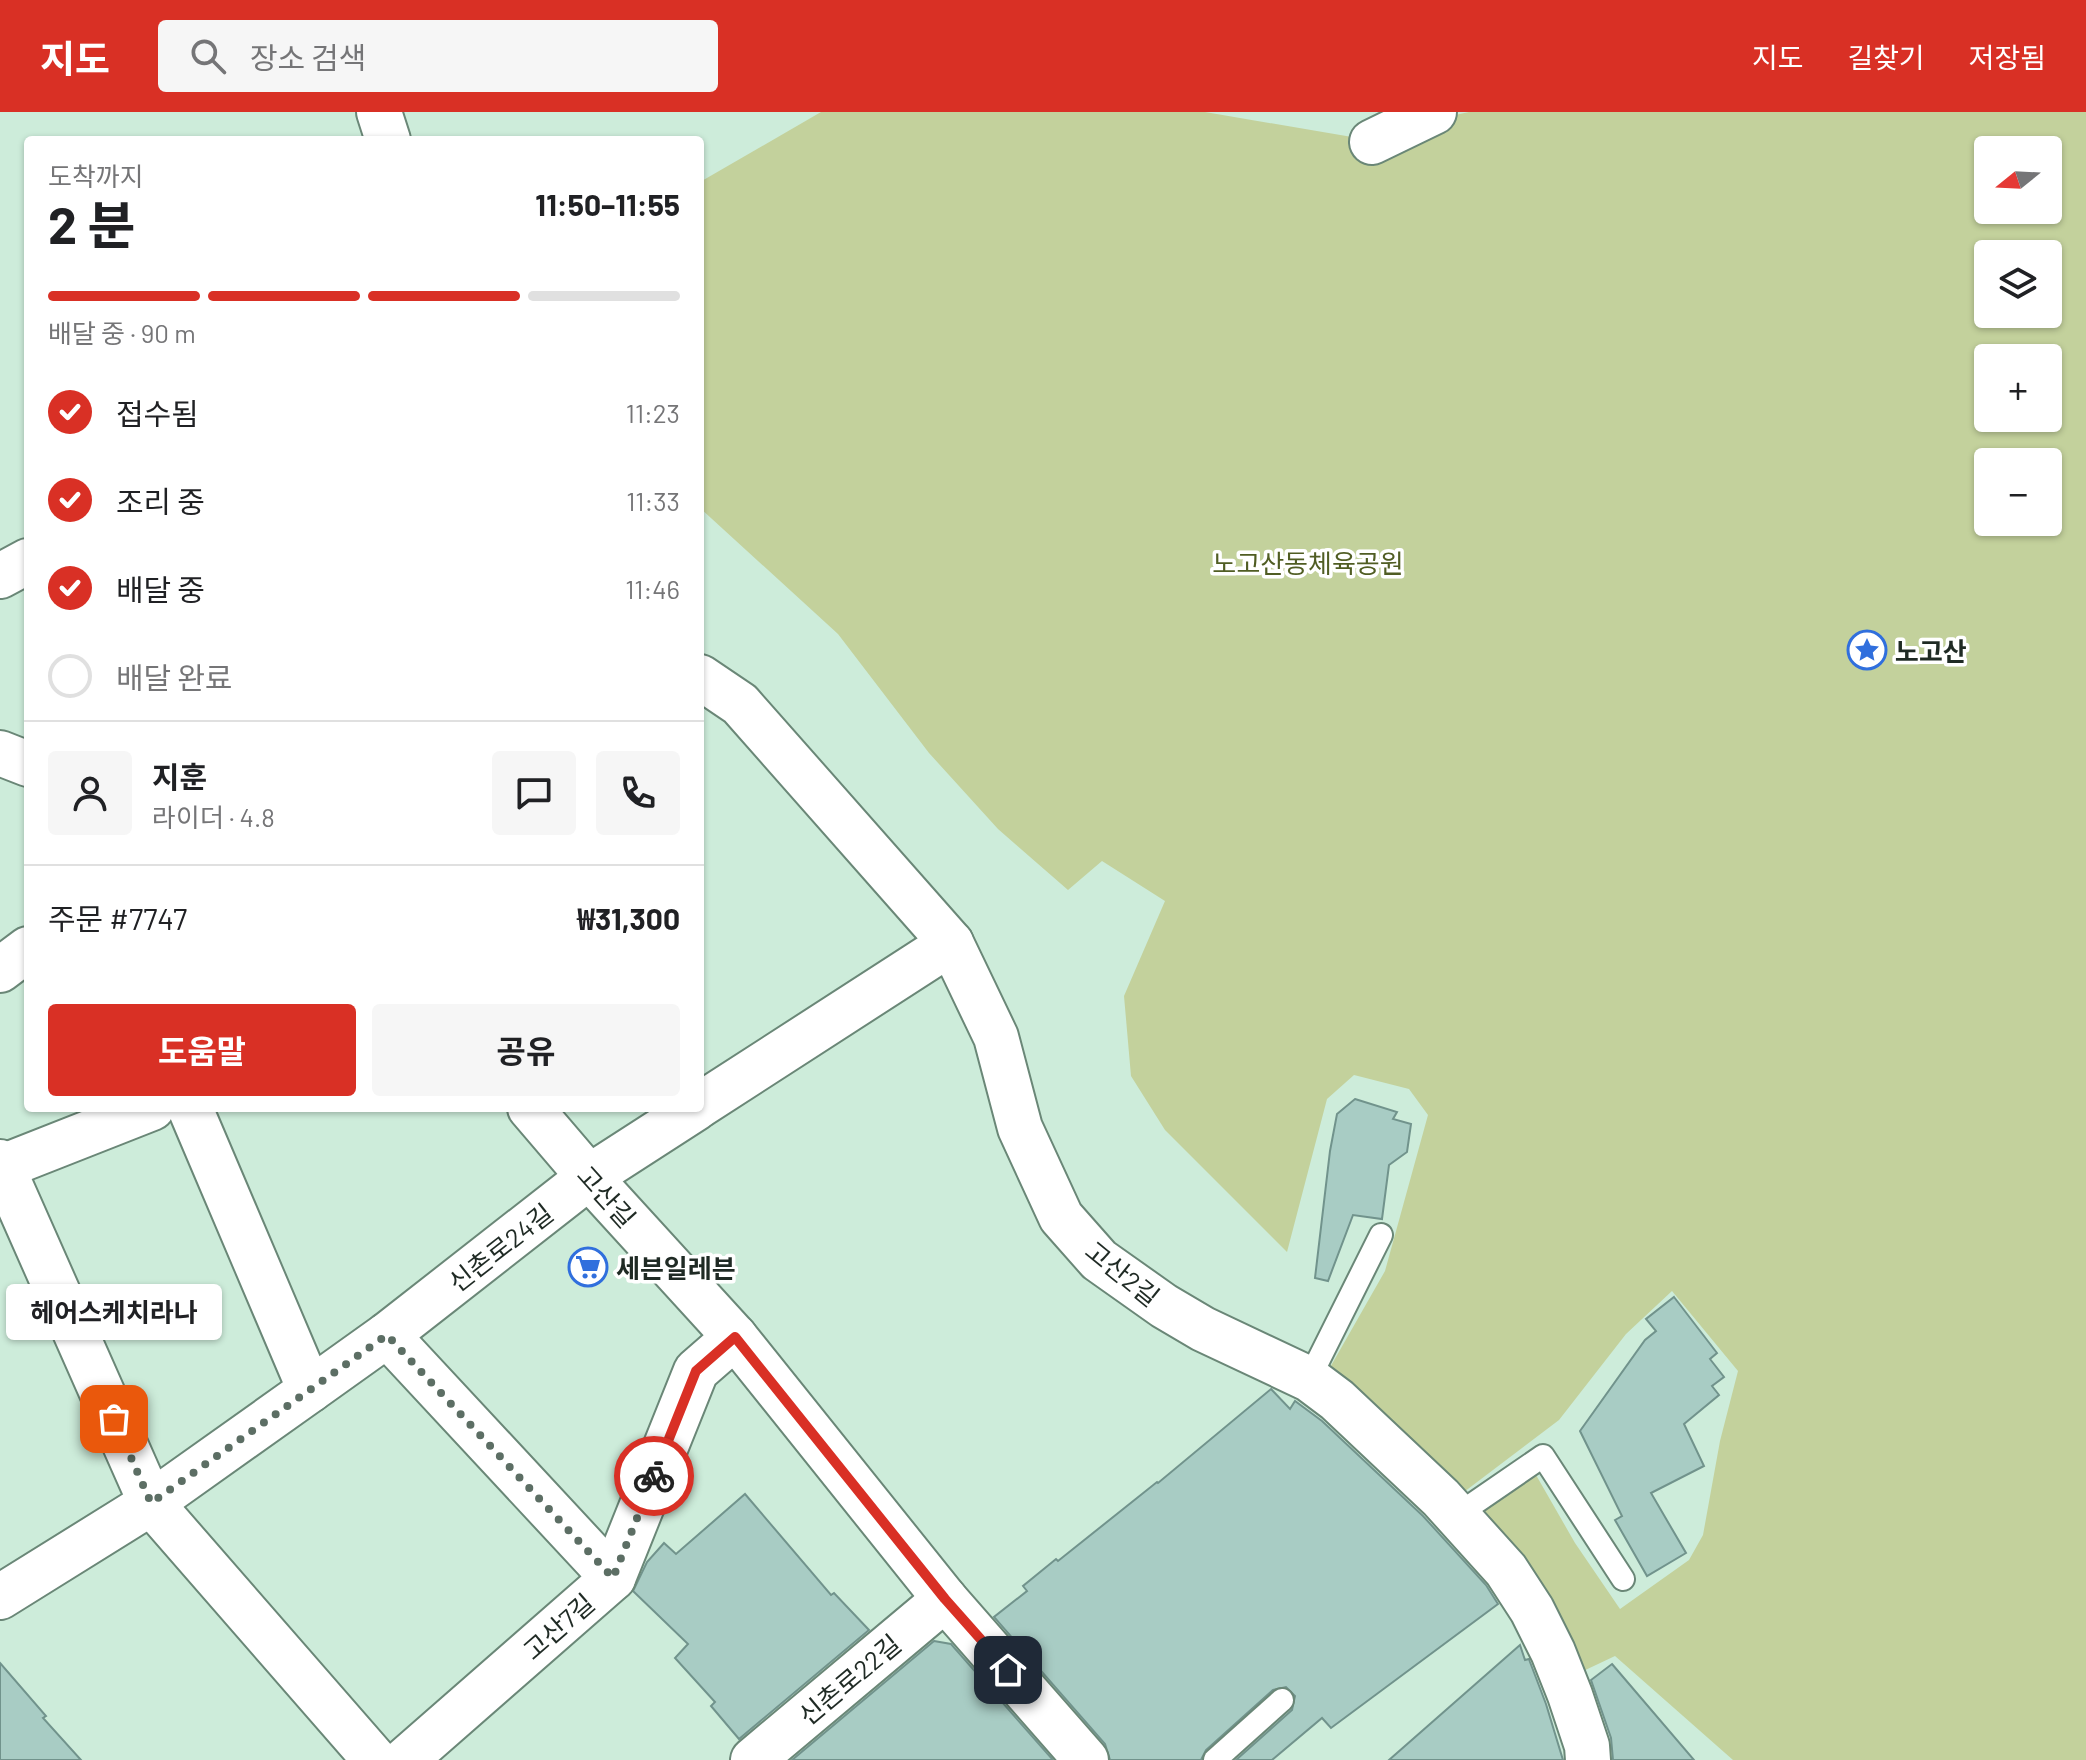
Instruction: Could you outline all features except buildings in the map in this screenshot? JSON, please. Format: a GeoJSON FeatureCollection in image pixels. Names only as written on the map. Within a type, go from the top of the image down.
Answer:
{"type":"FeatureCollection","features":[{"type":"Feature","properties":{"kind":"street"},"geometry":{"type":"LineString","coordinates":[[379,112],[387,136]]}},
{"type":"Feature","properties":{"kind":"street"},"geometry":{"type":"LineString","coordinates":[[1372,142],[1434,112]]}},
{"type":"Feature","properties":{"kind":"street"},"geometry":{"type":"LineString","coordinates":[[0,576],[24,563]]}},
{"type":"Feature","properties":{"kind":"street","name":"고산2길"},"geometry":{"type":"LineString","coordinates":[[704,680],[740,704],[951,943],[996,1037],[1020,1128],[1061,1217],[1099,1260],[1164,1306],[1203,1329],[1309,1379],[1337,1400],[1457,1515],[1506,1570],[1532,1610],[1570,1695],[1587,1746],[1588,1760]]}},
{"type":"Feature","properties":{"kind":"street"},"geometry":{"type":"LineString","coordinates":[[0,753],[24,762]]}},
{"type":"Feature","properties":{"kind":"street","name":"신촌로24길"},"geometry":{"type":"LineString","coordinates":[[704,1103],[951,943]]}},
{"type":"Feature","properties":{"kind":"street"},"geometry":{"type":"LineString","coordinates":[[0,970],[24,952]]}},
{"type":"Feature","properties":{"kind":"street"},"geometry":{"type":"LineString","coordinates":[[141,1112],[1,1165],[151,1503],[375,1760]]}},
{"type":"Feature","properties":{"kind":"street"},"geometry":{"type":"LineString","coordinates":[[192,1112],[310,1390]]}},
{"type":"Feature","properties":{"kind":"street","name":"고산길"},"geometry":{"type":"LineString","coordinates":[[533,1112],[735,1337],[945,1599],[1086,1760]]}},
{"type":"Feature","properties":{"kind":"street","name":"신촌로24길"},"geometry":{"type":"LineString","coordinates":[[0,1597],[151,1503],[387,1335],[589,1177],[690,1112]]}},
{"type":"Feature","properties":{"kind":"street"},"geometry":{"type":"LineString","coordinates":[[387,1335],[613,1578]]}},
{"type":"Feature","properties":{"kind":"street","name":"고산7길"},"geometry":{"type":"LineString","coordinates":[[405,1760],[613,1578],[696,1371],[735,1337]]}},
{"type":"Feature","properties":{"kind":"street","name":"신촌로22길"},"geometry":{"type":"LineString","coordinates":[[753,1760],[945,1599]]}},
{"type":"Feature","properties":{"kind":"lane"},"geometry":{"type":"LineString","coordinates":[[1309,1379],[1381,1235]]}},
{"type":"Feature","properties":{"kind":"lane"},"geometry":{"type":"LineString","coordinates":[[1457,1515],[1543,1456],[1623,1579]]}},
{"type":"Feature","properties":{"kind":"lane"},"geometry":{"type":"LineString","coordinates":[[1215,1760],[1282,1700]]}},
{"type":"Feature","properties":{"kind":"green space","name":"노고산동체육공원"},"geometry":{"type":"Polygon","coordinates":[[[821,112],[1205,112],[1352,137],[1469,112],[2086,112],[2086,1760],[1733,1760],[1615,1656],[1579,1673],[1479,1513],[1536,1475],[1575,1543],[1620,1609],[1689,1560],[1703,1535],[1720,1441],[1738,1371],[1672,1291],[1626,1334],[1559,1420],[1460,1495],[1328,1371],[1385,1271],[1428,1115],[1409,1089],[1354,1075],[1327,1099],[1287,1252],[1165,1130],[1131,1076],[1124,996],[1165,901],[1102,861],[1068,890],[998,829],[929,753],[838,634],[704,512],[704,180],[821,112]]]}},
{"type":"Feature","properties":{"kind":"way so far"},"geometry":{"type":"LineString","coordinates":[[114,1419],[151,1503],[387,1335],[613,1578],[654,1476]]}},
{"type":"Feature","properties":{"kind":"place","name":"노고산"},"geometry":{"type":"Point","coordinates":[1867,650]}},
{"type":"Feature","properties":{"kind":"place","name":"세븐일레븐"},"geometry":{"type":"Point","coordinates":[588,1267]}},
{"type":"Feature","properties":{"kind":"place","name":"헤어스케치라나"},"geometry":{"type":"Point","coordinates":[114,1419]}},
{"type":"Feature","properties":{"kind":"route"},"geometry":{"type":"LineString","coordinates":[[654,1476],[696,1371],[735,1337],[945,1599],[1008,1670]]}}]}
